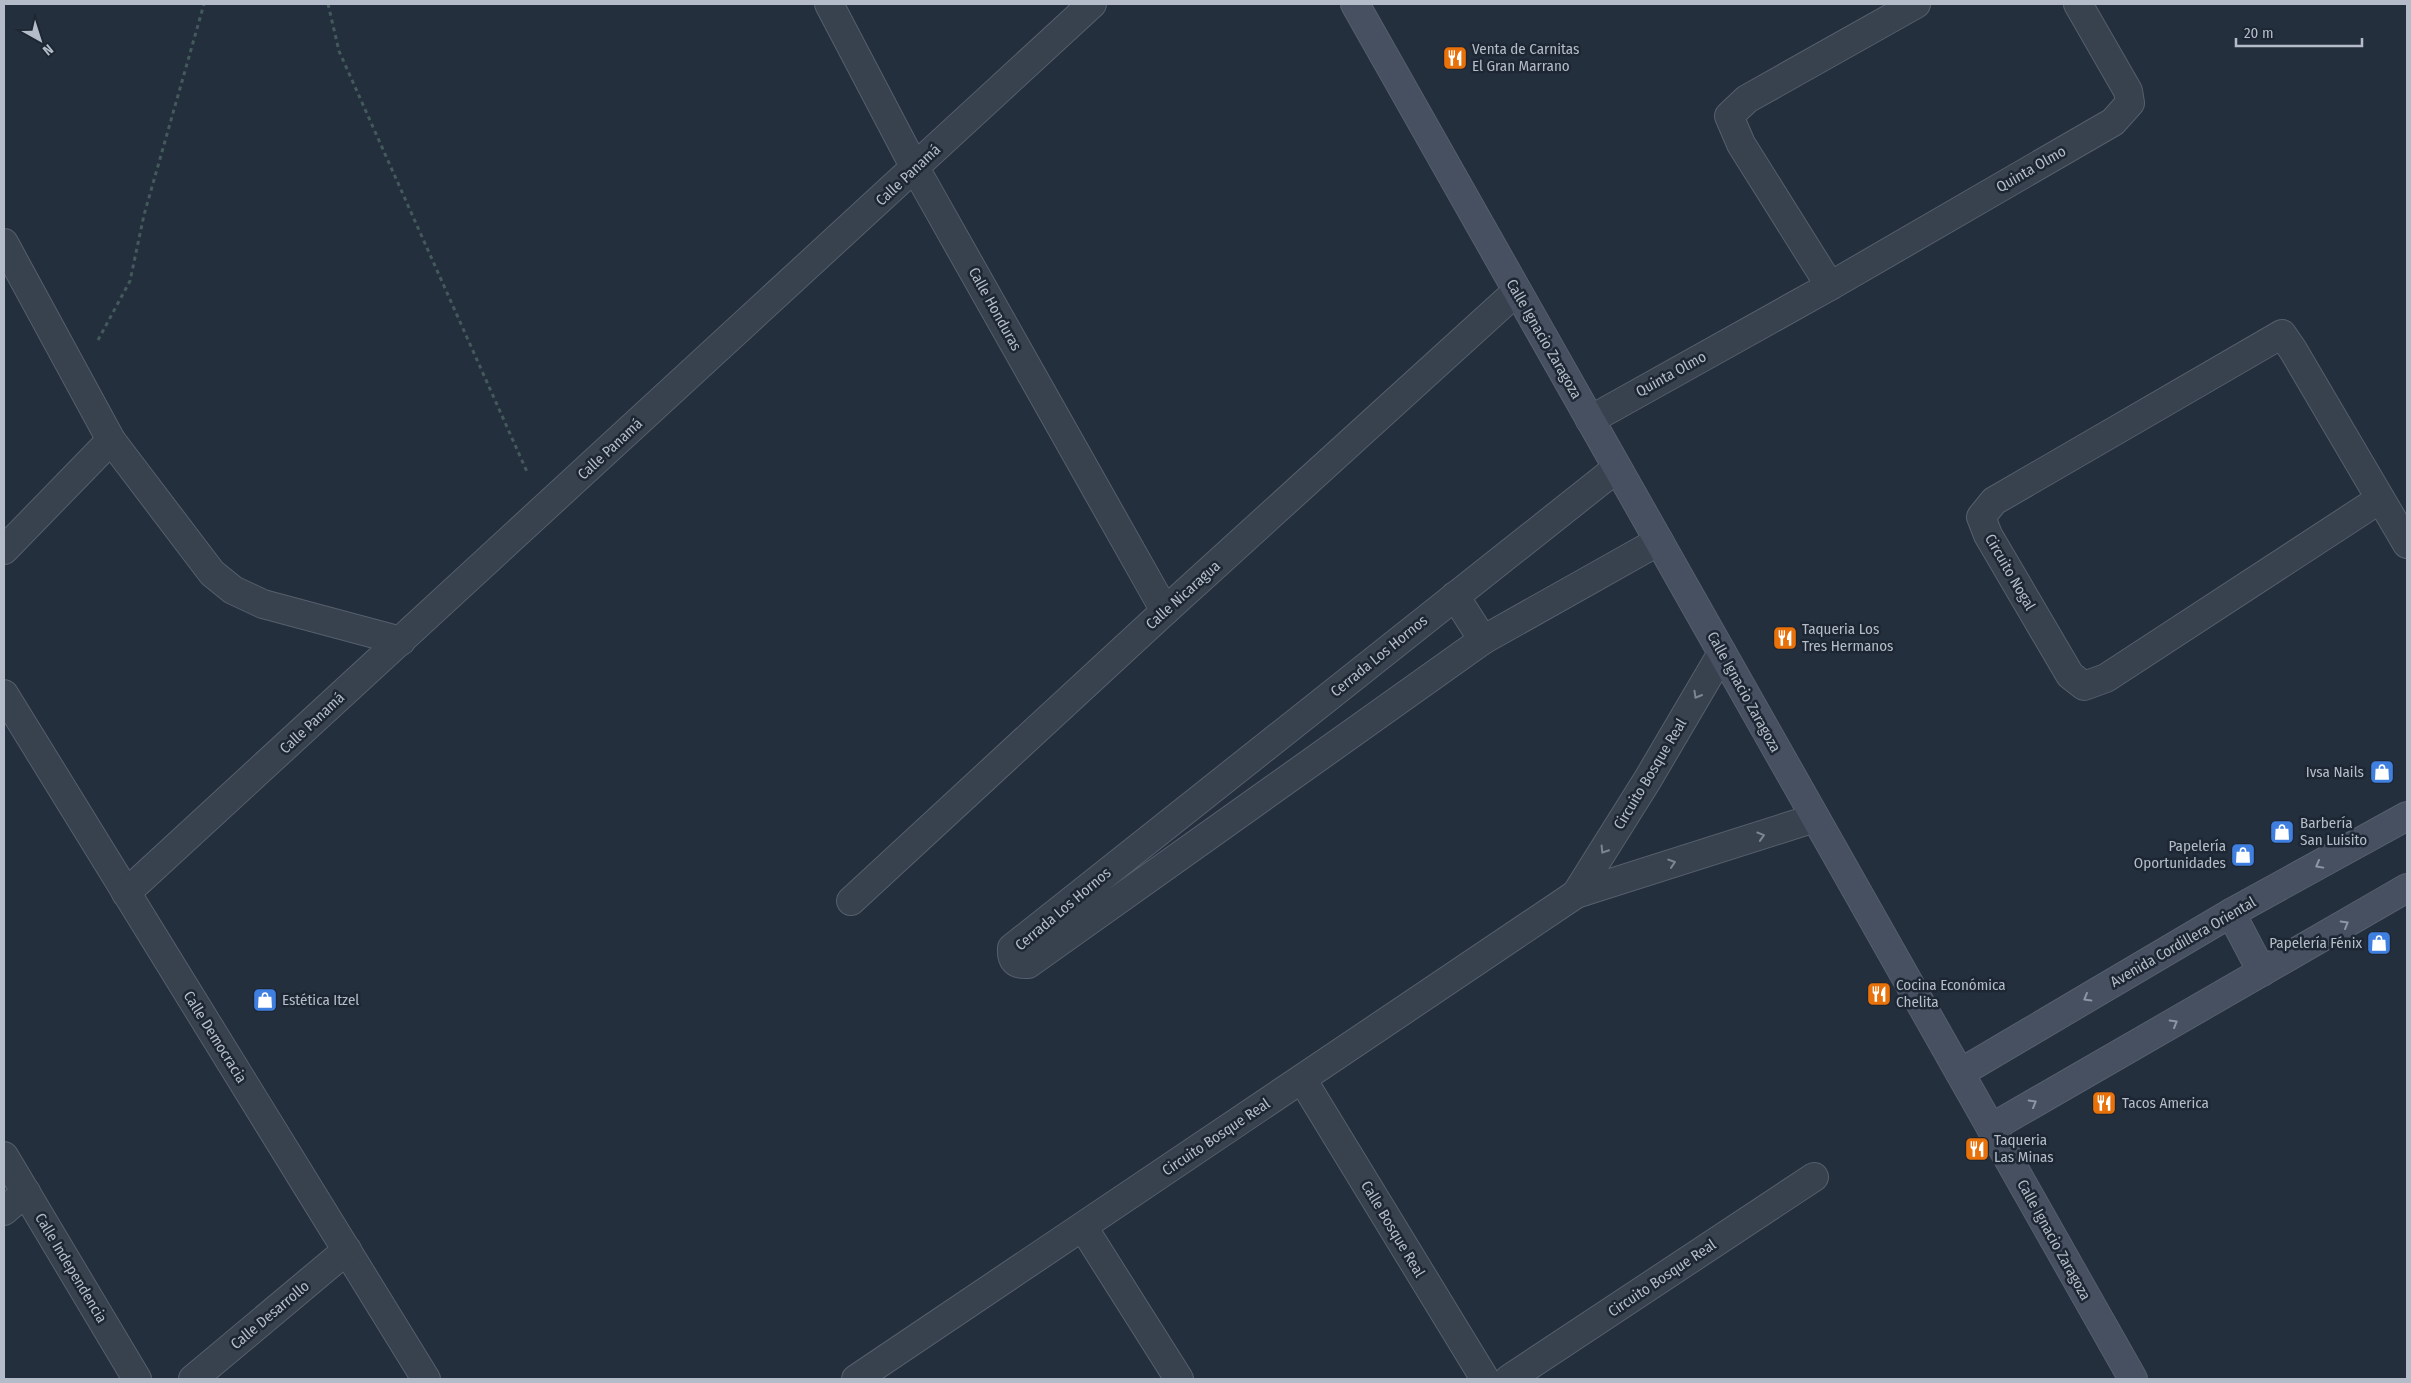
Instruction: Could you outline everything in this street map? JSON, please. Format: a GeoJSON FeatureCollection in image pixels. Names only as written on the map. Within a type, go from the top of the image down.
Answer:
{"type":"FeatureCollection","features":[{"type":"Feature","properties":{"kind":"main road","name":"Calle Ignacio Zaragoza"},"geometry":{"type":"LineString","coordinates":[[1355,4],[2133,1379]]}},
{"type":"Feature","properties":{"kind":"main road","name":"Avenida Cordillera Oriental"},"geometry":{"type":"LineString","coordinates":[[1960,1073],[2231,913],[2407,816]]}},
{"type":"Feature","properties":{"kind":"main road"},"geometry":{"type":"LineString","coordinates":[[1991,1128],[2407,888]]}},
{"type":"Feature","properties":{"kind":"main road"},"geometry":{"type":"LineString","coordinates":[[2231,913],[2262,972]]}},
{"type":"Feature","properties":{"kind":"street","name":"Calle Honduras"},"geometry":{"type":"LineString","coordinates":[[829,4],[915,168],[1165,611]]}},
{"type":"Feature","properties":{"kind":"street","name":"Calle Panamá"},"geometry":{"type":"LineString","coordinates":[[126,893],[1092,4]]}},
{"type":"Feature","properties":{"kind":"street"},"geometry":{"type":"LineString","coordinates":[[1830,286],[1741,144],[1728,116],[1746,99],[1916,4]]}},
{"type":"Feature","properties":{"kind":"street","name":"Quinta Olmo"},"geometry":{"type":"LineString","coordinates":[[1590,420],[1830,286],[2113,122],[2130,103],[2128,91],[2078,4]]}},
{"type":"Feature","properties":{"kind":"street"},"geometry":{"type":"LineString","coordinates":[[4,243],[111,440],[212,572],[233,590],[264,604],[401,641]]}},
{"type":"Feature","properties":{"kind":"street","name":"Calle Nicaragua"},"geometry":{"type":"LineString","coordinates":[[851,901],[1165,611],[1517,291]]}},
{"type":"Feature","properties":{"kind":"street","name":"Circuito Nogal"},"geometry":{"type":"LineString","coordinates":[[2380,499],[2106,678],[2084,686],[2070,675],[1988,535],[1981,517],[1994,501],[2282,334],[2407,544]]}},
{"type":"Feature","properties":{"kind":"street"},"geometry":{"type":"LineString","coordinates":[[4,550],[111,440]]}},
{"type":"Feature","properties":{"kind":"street","name":"Cerrada Los Hornos"},"geometry":{"type":"LineString","coordinates":[[1617,468],[1012,948],[1014,961],[1020,965],[1028,964],[1483,640],[1659,541]]}},
{"type":"Feature","properties":{"kind":"street"},"geometry":{"type":"LineString","coordinates":[[1454,596],[1483,640]]}},
{"type":"Feature","properties":{"kind":"street","name":"Circuito Bosque Real"},"geometry":{"type":"LineString","coordinates":[[1576,894],[1648,779],[1722,653]]}},
{"type":"Feature","properties":{"kind":"street","name":"Calle Democracia"},"geometry":{"type":"LineString","coordinates":[[4,694],[426,1379]]}},
{"type":"Feature","properties":{"kind":"street","name":"Circuito Bosque Real"},"geometry":{"type":"LineString","coordinates":[[856,1379],[1576,894],[1815,818]]}},
{"type":"Feature","properties":{"kind":"street","name":"Calle Bosque Real"},"geometry":{"type":"LineString","coordinates":[[1302,1079],[1485,1379]]}},
{"type":"Feature","properties":{"kind":"street","name":"Calle Independencia"},"geometry":{"type":"LineString","coordinates":[[4,1156],[137,1379]]}},
{"type":"Feature","properties":{"kind":"street","name":"Circuito Bosque Real"},"geometry":{"type":"LineString","coordinates":[[1510,1379],[1814,1177]]}},
{"type":"Feature","properties":{"kind":"street"},"geometry":{"type":"LineString","coordinates":[[4,1211],[26,1192]]}},
{"type":"Feature","properties":{"kind":"street"},"geometry":{"type":"LineString","coordinates":[[1083,1227],[1179,1379]]}},
{"type":"Feature","properties":{"kind":"street","name":"Calle Desarrollo"},"geometry":{"type":"LineString","coordinates":[[193,1379],[347,1250]]}},
{"type":"Feature","properties":{"kind":"path"},"geometry":{"type":"LineString","coordinates":[[78,378],[130,281],[144,215],[204,4]]}},
{"type":"Feature","properties":{"kind":"path"},"geometry":{"type":"LineString","coordinates":[[328,4],[339,51],[544,509]]}},
{"type":"Feature","properties":{"kind":"place","name":"Venta de Carnitas El Gran Marrano"},"geometry":{"type":"Point","coordinates":[1455,58]}},
{"type":"Feature","properties":{"kind":"place","name":"Taqueria Los Tres Hermanos"},"geometry":{"type":"Point","coordinates":[1785,638]}},
{"type":"Feature","properties":{"kind":"place","name":"Ivsa Nails"},"geometry":{"type":"Point","coordinates":[2382,772]}},
{"type":"Feature","properties":{"kind":"place","name":"Barbería San Luisito"},"geometry":{"type":"Point","coordinates":[2282,832]}},
{"type":"Feature","properties":{"kind":"place","name":"Papelería Oportunidades"},"geometry":{"type":"Point","coordinates":[2243,855]}},
{"type":"Feature","properties":{"kind":"place","name":"Papelería Fénix"},"geometry":{"type":"Point","coordinates":[2379,943]}},
{"type":"Feature","properties":{"kind":"place","name":"Cocina Económica Chelita"},"geometry":{"type":"Point","coordinates":[1879,994]}},
{"type":"Feature","properties":{"kind":"place","name":"Estética Itzel"},"geometry":{"type":"Point","coordinates":[265,1000]}},
{"type":"Feature","properties":{"kind":"place","name":"Tacos America"},"geometry":{"type":"Point","coordinates":[2104,1103]}},
{"type":"Feature","properties":{"kind":"place","name":"Taqueria Las Minas"},"geometry":{"type":"Point","coordinates":[1977,1149]}}]}
